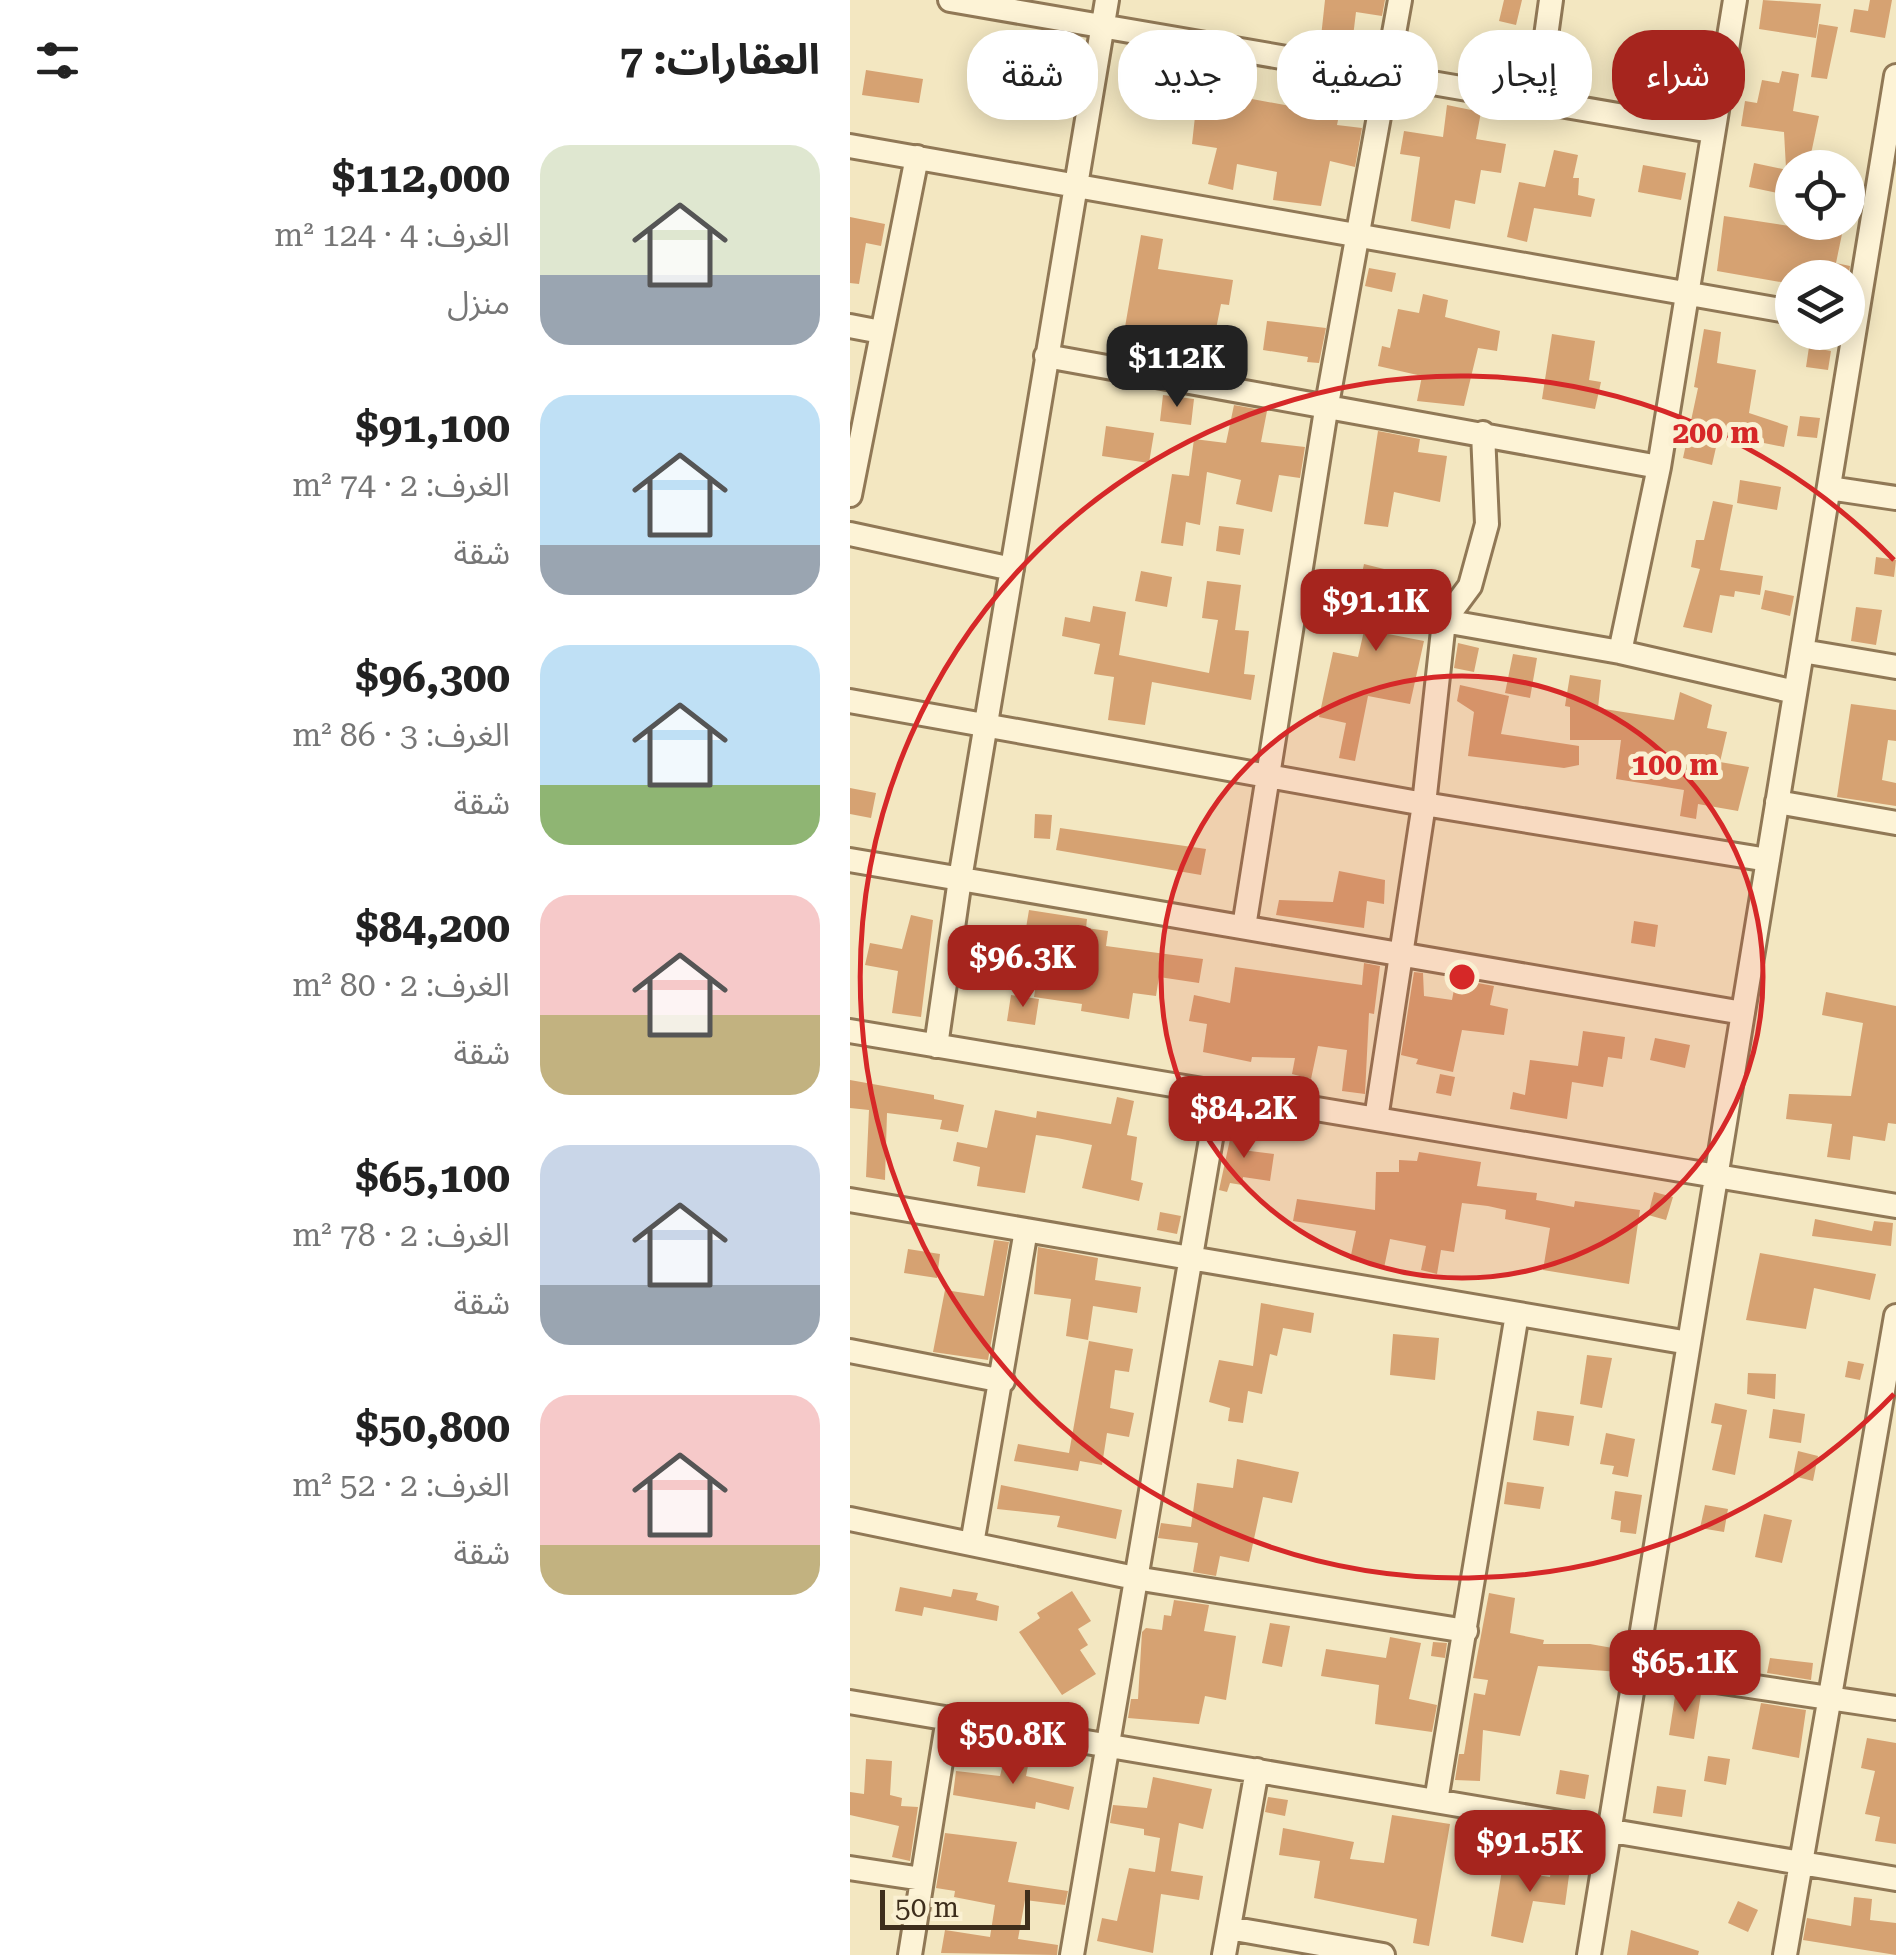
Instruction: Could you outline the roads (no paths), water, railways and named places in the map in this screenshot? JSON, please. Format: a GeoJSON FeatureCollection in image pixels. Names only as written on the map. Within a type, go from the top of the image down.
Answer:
{"type":"FeatureCollection","features":[{"type":"Feature","properties":{"kind":"street"},"geometry":{"type":"LineString","coordinates":[[950,0],[1277,56]]}},
{"type":"Feature","properties":{"kind":"street"},"geometry":{"type":"LineString","coordinates":[[936,1046],[1046,356],[1108,0]]}},
{"type":"Feature","properties":{"kind":"street"},"geometry":{"type":"LineString","coordinates":[[1395,30],[1400,0]]}},
{"type":"Feature","properties":{"kind":"street"},"geometry":{"type":"LineString","coordinates":[[1547,30],[1551,0]]}},
{"type":"Feature","properties":{"kind":"street"},"geometry":{"type":"LineString","coordinates":[[1620,652],[1658,467],[1735,0]]}},
{"type":"Feature","properties":{"kind":"street"},"geometry":{"type":"LineString","coordinates":[[1865,265],[1889,158],[1896,76]]}},
{"type":"Feature","properties":{"kind":"street"},"geometry":{"type":"LineString","coordinates":[[1592,111],[1712,132]]}},
{"type":"Feature","properties":{"kind":"street"},"geometry":{"type":"LineString","coordinates":[[1244,927],[1326,410],[1379,120]]}},
{"type":"Feature","properties":{"kind":"street"},"geometry":{"type":"LineString","coordinates":[[850,146],[1775,309]]}},
{"type":"Feature","properties":{"kind":"street"},"geometry":{"type":"LineString","coordinates":[[850,495],[917,157]]}},
{"type":"Feature","properties":{"kind":"street"},"geometry":{"type":"LineString","coordinates":[[850,326],[881,332]]}},
{"type":"Feature","properties":{"kind":"street"},"geometry":{"type":"LineString","coordinates":[[1589,1955],[1829,488],[1848,350]]}},
{"type":"Feature","properties":{"kind":"street"},"geometry":{"type":"LineString","coordinates":[[1046,356],[1212,384],[1326,410],[1483,433],[1658,467]]}},
{"type":"Feature","properties":{"kind":"street"},"geometry":{"type":"LineString","coordinates":[[1376,1119],[1424,804],[1444,621],[1470,586],[1487,524],[1483,433]]}},
{"type":"Feature","properties":{"kind":"street"},"geometry":{"type":"LineString","coordinates":[[1829,488],[1896,498]]}},
{"type":"Feature","properties":{"kind":"street"},"geometry":{"type":"LineString","coordinates":[[850,534],[1012,569]]}},
{"type":"Feature","properties":{"kind":"street"},"geometry":{"type":"LineString","coordinates":[[1444,621],[1620,652],[1795,692]]}},
{"type":"Feature","properties":{"kind":"street"},"geometry":{"type":"LineString","coordinates":[[1802,651],[1896,667]]}},
{"type":"Feature","properties":{"kind":"street"},"geometry":{"type":"LineString","coordinates":[[850,701],[1424,804],[1768,860]]}},
{"type":"Feature","properties":{"kind":"street"},"geometry":{"type":"LineString","coordinates":[[1777,802],[1896,823]]}},
{"type":"Feature","properties":{"kind":"street"},"geometry":{"type":"LineString","coordinates":[[850,860],[1743,1013]]}},
{"type":"Feature","properties":{"kind":"street"},"geometry":{"type":"LineString","coordinates":[[850,1031],[1896,1206]]}},
{"type":"Feature","properties":{"kind":"street"},"geometry":{"type":"LineString","coordinates":[[1072,1955],[1218,1092]]}},
{"type":"Feature","properties":{"kind":"street"},"geometry":{"type":"LineString","coordinates":[[850,1200],[1689,1343]]}},
{"type":"Feature","properties":{"kind":"street"},"geometry":{"type":"LineString","coordinates":[[972,1544],[1026,1230]]}},
{"type":"Feature","properties":{"kind":"street"},"geometry":{"type":"LineString","coordinates":[[1436,1800],[1516,1314]]}},
{"type":"Feature","properties":{"kind":"street"},"geometry":{"type":"LineString","coordinates":[[1785,1955],[1828,1697],[1892,1374],[1896,1316]]}},
{"type":"Feature","properties":{"kind":"street"},"geometry":{"type":"LineString","coordinates":[[850,1351],[1003,1381]]}},
{"type":"Feature","properties":{"kind":"street"},"geometry":{"type":"LineString","coordinates":[[850,1520],[1135,1578],[1466,1631]]}},
{"type":"Feature","properties":{"kind":"street"},"geometry":{"type":"LineString","coordinates":[[1636,1669],[1896,1708]]}},
{"type":"Feature","properties":{"kind":"street"},"geometry":{"type":"LineString","coordinates":[[850,1702],[1896,1879]]}},
{"type":"Feature","properties":{"kind":"street"},"geometry":{"type":"LineString","coordinates":[[910,1955],[948,1718]]}},
{"type":"Feature","properties":{"kind":"street"},"geometry":{"type":"LineString","coordinates":[[1224,1955],[1257,1770]]}},
{"type":"Feature","properties":{"kind":"street"},"geometry":{"type":"LineString","coordinates":[[850,1868],[922,1880]]}},
{"type":"Feature","properties":{"kind":"street"},"geometry":{"type":"LineString","coordinates":[[1228,1928],[1383,1955]]}}]}
